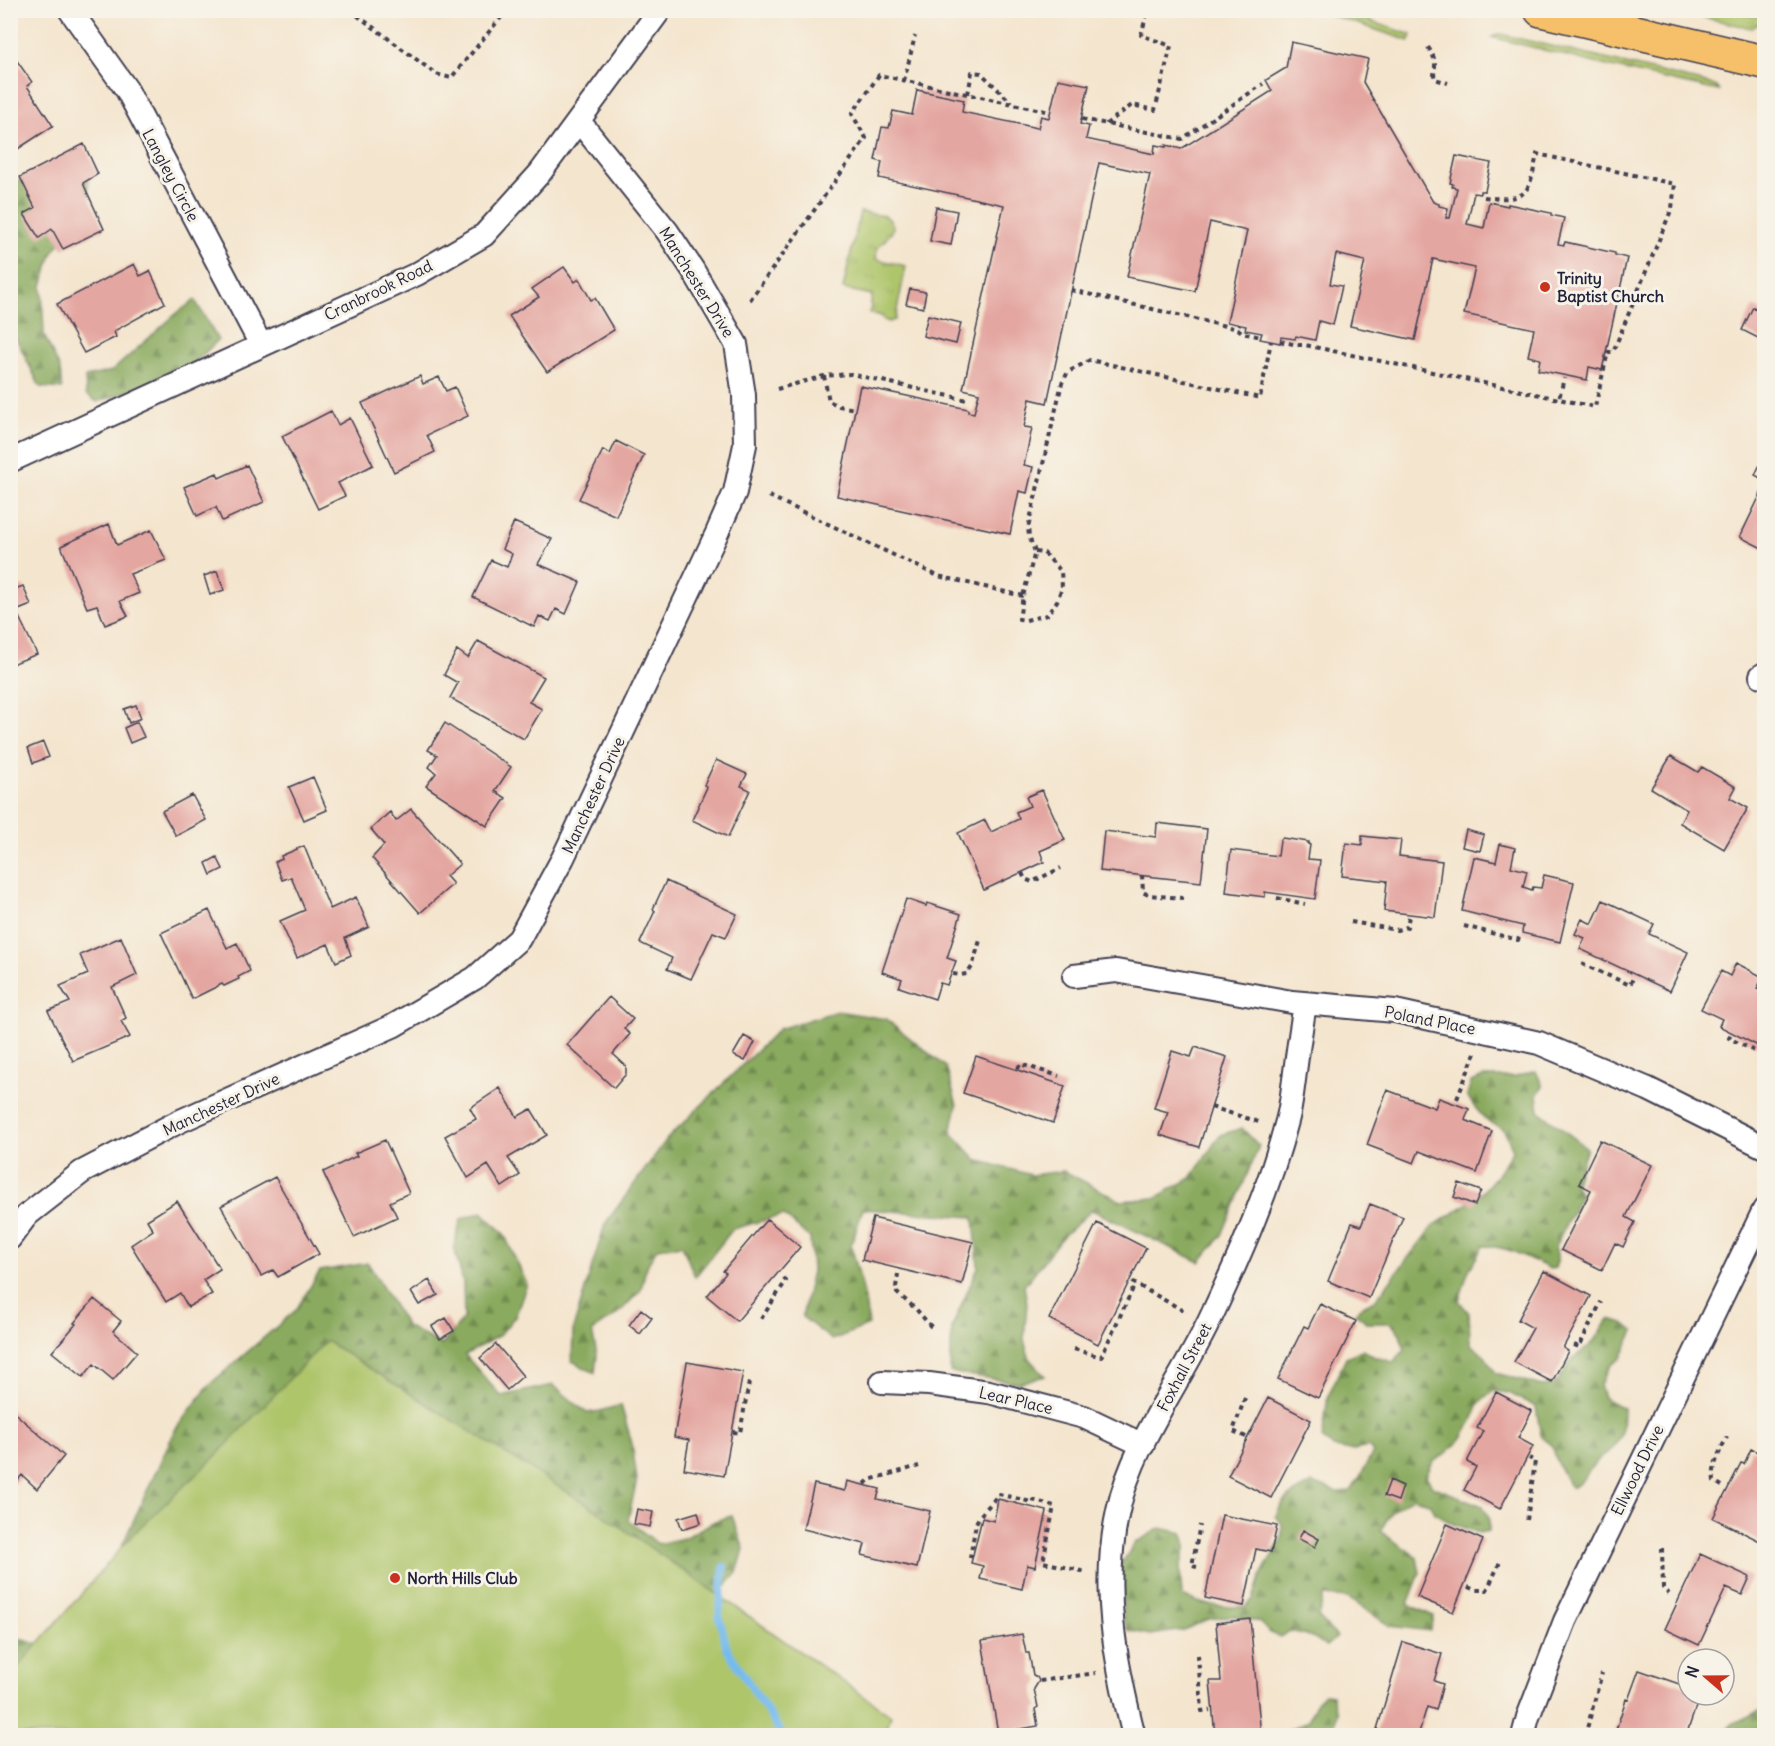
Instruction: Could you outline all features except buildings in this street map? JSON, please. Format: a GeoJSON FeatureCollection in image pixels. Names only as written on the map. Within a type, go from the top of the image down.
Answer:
{"type":"FeatureCollection","features":[{"type":"Feature","properties":{"kind":"main road"},"geometry":{"type":"LineString","coordinates":[[1541,10],[1764,62]]}},
{"type":"Feature","properties":{"kind":"street","name":"Langley Circle"},"geometry":{"type":"LineString","coordinates":[[70,10],[127,90],[261,345]]}},
{"type":"Feature","properties":{"kind":"street","name":"Cranbrook Road"},"geometry":{"type":"LineString","coordinates":[[10,461],[417,274],[484,235],[540,173],[660,10]]}},
{"type":"Feature","properties":{"kind":"street","name":"Manchester Drive"},"geometry":{"type":"LineString","coordinates":[[10,1238],[27,1215],[82,1172],[178,1122],[393,1026],[475,978],[519,939],[563,858],[717,533],[735,492],[745,444],[744,395],[736,344],[693,270],[667,231],[579,122]]}},
{"type":"Feature","properties":{"kind":"street","name":"Poland Place"},"geometry":{"type":"LineString","coordinates":[[1074,976],[1116,971],[1305,1004],[1395,1011],[1539,1043],[1648,1089],[1764,1147]]}},
{"type":"Feature","properties":{"kind":"street","name":"Foxhall Street"},"geometry":{"type":"LineString","coordinates":[[1134,1736],[1113,1629],[1109,1568],[1118,1510],[1143,1445],[1209,1323],[1264,1195],[1288,1119],[1305,1004]]}},
{"type":"Feature","properties":{"kind":"street","name":"Ellwood Drive"},"geometry":{"type":"LineString","coordinates":[[1523,1736],[1528,1717],[1565,1621],[1764,1210]]}},
{"type":"Feature","properties":{"kind":"street","name":"Lear Place"},"geometry":{"type":"LineString","coordinates":[[882,1382],[928,1384],[989,1392],[1084,1417],[1143,1445]]}},
{"type":"Feature","properties":{"kind":"path"},"geometry":{"type":"LineString","coordinates":[[350,10],[436,74],[451,78],[507,10]]}},
{"type":"Feature","properties":{"kind":"path"},"geometry":{"type":"LineString","coordinates":[[1106,123],[1132,105],[1155,110],[1171,46],[1141,35],[1148,10]]}},
{"type":"Feature","properties":{"kind":"path"},"geometry":{"type":"LineString","coordinates":[[904,81],[915,36]]}},
{"type":"Feature","properties":{"kind":"path"},"geometry":{"type":"LineString","coordinates":[[1428,47],[1434,56],[1436,79],[1448,83]]}},
{"type":"Feature","properties":{"kind":"path"},"geometry":{"type":"LineString","coordinates":[[968,94],[972,72],[981,73],[1013,104]]}},
{"type":"Feature","properties":{"kind":"path"},"geometry":{"type":"LineString","coordinates":[[750,300],[866,138],[852,114],[879,75],[1050,112]]}},
{"type":"Feature","properties":{"kind":"path"},"geometry":{"type":"LineString","coordinates":[[1082,118],[1182,139],[1263,84]]}},
{"type":"Feature","properties":{"kind":"path"},"geometry":{"type":"LineString","coordinates":[[1280,341],[1595,407],[1608,352],[1614,352],[1672,208],[1675,184],[1537,154],[1531,184],[1527,190],[1512,199],[1484,197]]}},
{"type":"Feature","properties":{"kind":"path"},"geometry":{"type":"LineString","coordinates":[[1071,290],[1238,329],[1243,333],[1261,338]]}},
{"type":"Feature","properties":{"kind":"path"},"geometry":{"type":"LineString","coordinates":[[1035,552],[1044,553],[1061,571],[1062,587],[1057,602],[1047,615],[1026,620],[1019,619],[1035,552],[1028,528],[1062,383],[1068,372],[1090,360],[1260,398],[1271,341]]}},
{"type":"Feature","properties":{"kind":"path"},"geometry":{"type":"LineString","coordinates":[[777,389],[824,376],[851,374],[967,400]]}},
{"type":"Feature","properties":{"kind":"path"},"geometry":{"type":"LineString","coordinates":[[824,376],[829,401],[839,406],[855,409]]}},
{"type":"Feature","properties":{"kind":"path"},"geometry":{"type":"LineString","coordinates":[[1559,399],[1564,378]]}},
{"type":"Feature","properties":{"kind":"path"},"geometry":{"type":"LineString","coordinates":[[769,496],[938,576],[1023,597]]}},
{"type":"Feature","properties":{"kind":"path"},"geometry":{"type":"LineString","coordinates":[[1022,873],[1025,879],[1032,882],[1061,868]]}},
{"type":"Feature","properties":{"kind":"path"},"geometry":{"type":"LineString","coordinates":[[1142,875],[1143,892],[1148,895],[1183,898]]}},
{"type":"Feature","properties":{"kind":"path"},"geometry":{"type":"LineString","coordinates":[[1277,898],[1305,904]]}},
{"type":"Feature","properties":{"kind":"path"},"geometry":{"type":"LineString","coordinates":[[1351,922],[1397,930],[1407,927],[1409,916]]}},
{"type":"Feature","properties":{"kind":"path"},"geometry":{"type":"LineString","coordinates":[[1464,926],[1518,940],[1520,935]]}},
{"type":"Feature","properties":{"kind":"path"},"geometry":{"type":"LineString","coordinates":[[953,974],[967,974],[972,967],[981,938]]}},
{"type":"Feature","properties":{"kind":"path"},"geometry":{"type":"LineString","coordinates":[[1582,964],[1630,985],[1633,978]]}},
{"type":"Feature","properties":{"kind":"path"},"geometry":{"type":"LineString","coordinates":[[1457,1099],[1485,1030]]}},
{"type":"Feature","properties":{"kind":"path"},"geometry":{"type":"LineString","coordinates":[[1731,1035],[1729,1038],[1764,1056]]}},
{"type":"Feature","properties":{"kind":"path"},"geometry":{"type":"LineString","coordinates":[[1018,1069],[1020,1064],[1059,1076]]}},
{"type":"Feature","properties":{"kind":"path"},"geometry":{"type":"LineString","coordinates":[[1211,1107],[1284,1130]]}},
{"type":"Feature","properties":{"kind":"path"},"geometry":{"type":"LineString","coordinates":[[898,1274],[897,1293],[916,1309],[933,1329]]}},
{"type":"Feature","properties":{"kind":"path"},"geometry":{"type":"LineString","coordinates":[[761,1319],[786,1281],[783,1277]]}},
{"type":"Feature","properties":{"kind":"path"},"geometry":{"type":"LineString","coordinates":[[1074,1349],[1101,1358],[1133,1283],[1209,1323]]}},
{"type":"Feature","properties":{"kind":"path"},"geometry":{"type":"LineString","coordinates":[[1574,1345],[1579,1347],[1601,1302]]}},
{"type":"Feature","properties":{"kind":"path"},"geometry":{"type":"LineString","coordinates":[[733,1432],[740,1433],[750,1382]]}},
{"type":"Feature","properties":{"kind":"path"},"geometry":{"type":"LineString","coordinates":[[1245,1398],[1233,1431],[1246,1437]]}},
{"type":"Feature","properties":{"kind":"path"},"geometry":{"type":"LineString","coordinates":[[1722,1486],[1714,1481],[1713,1473],[1726,1437]]}},
{"type":"Feature","properties":{"kind":"path"},"geometry":{"type":"LineString","coordinates":[[1527,1520],[1535,1461],[1529,1458]]}},
{"type":"Feature","properties":{"kind":"path"},"geometry":{"type":"LineString","coordinates":[[865,1485],[869,1480],[919,1467]]}},
{"type":"Feature","properties":{"kind":"path"},"geometry":{"type":"LineString","coordinates":[[970,1558],[976,1523],[999,1494],[1054,1506],[1042,1562],[1110,1578]]}},
{"type":"Feature","properties":{"kind":"path"},"geometry":{"type":"LineString","coordinates":[[1197,1567],[1192,1566],[1200,1525]]}},
{"type":"Feature","properties":{"kind":"path"},"geometry":{"type":"LineString","coordinates":[[1662,1548],[1663,1588],[1669,1594]]}},
{"type":"Feature","properties":{"kind":"path"},"geometry":{"type":"LineString","coordinates":[[1468,1587],[1475,1590],[1486,1590],[1500,1562]]}},
{"type":"Feature","properties":{"kind":"path"},"geometry":{"type":"LineString","coordinates":[[1198,1655],[1202,1711],[1210,1710]]}},
{"type":"Feature","properties":{"kind":"path"},"geometry":{"type":"LineString","coordinates":[[1040,1681],[1100,1673],[1119,1666]]}},
{"type":"Feature","properties":{"kind":"path"},"geometry":{"type":"LineString","coordinates":[[1585,1736],[1602,1673]]}},
{"type":"Feature","properties":{"kind":"green space"},"geometry":{"type":"Polygon","coordinates":[[[1319,11],[1339,11],[1412,35],[1410,41],[1319,11]]]}},
{"type":"Feature","properties":{"kind":"green space"},"geometry":{"type":"Polygon","coordinates":[[[1676,11],[1728,11],[1763,18],[1760,23],[1751,28],[1676,11]]]}},
{"type":"Feature","properties":{"kind":"green space"},"geometry":{"type":"Polygon","coordinates":[[[1500,34],[1710,84],[1719,91],[1492,37],[1500,34]]]}},
{"type":"Feature","properties":{"kind":"green space"},"geometry":{"type":"Polygon","coordinates":[[[46,168],[88,173],[88,204],[52,254],[42,286],[44,335],[60,369],[62,389],[40,387],[11,328],[11,184],[46,168]]]}},
{"type":"Feature","properties":{"kind":"green space"},"geometry":{"type":"Polygon","coordinates":[[[860,212],[885,216],[893,226],[892,232],[877,249],[876,259],[906,266],[895,320],[889,322],[882,316],[870,313],[872,295],[843,289],[860,212]]]}},
{"type":"Feature","properties":{"kind":"green space"},"geometry":{"type":"Polygon","coordinates":[[[195,300],[218,340],[188,369],[97,402],[86,394],[85,377],[112,371],[177,313],[195,300]]]}},
{"type":"Feature","properties":{"kind":"green space"},"geometry":{"type":"Polygon","coordinates":[[[837,1011],[886,1019],[946,1067],[957,1105],[951,1132],[977,1160],[1031,1175],[1064,1171],[1121,1201],[1155,1198],[1191,1178],[1220,1135],[1242,1128],[1259,1146],[1222,1235],[1200,1262],[1092,1210],[1062,1237],[1024,1286],[1027,1303],[1024,1340],[1030,1360],[1045,1376],[1018,1383],[950,1372],[952,1327],[978,1267],[974,1217],[863,1209],[851,1245],[863,1290],[869,1325],[832,1340],[802,1317],[812,1271],[810,1238],[783,1215],[733,1229],[695,1277],[682,1245],[657,1248],[646,1268],[641,1290],[619,1313],[592,1331],[597,1355],[595,1373],[572,1361],[573,1329],[605,1224],[667,1139],[779,1029],[837,1011]]]}},
{"type":"Feature","properties":{"kind":"green space"},"geometry":{"type":"Polygon","coordinates":[[[1536,1071],[1543,1087],[1537,1095],[1539,1111],[1587,1148],[1574,1185],[1581,1194],[1555,1247],[1558,1258],[1555,1268],[1550,1269],[1509,1250],[1483,1246],[1468,1272],[1459,1301],[1469,1313],[1470,1344],[1484,1355],[1496,1373],[1542,1386],[1556,1383],[1574,1357],[1590,1346],[1609,1319],[1624,1323],[1634,1331],[1621,1358],[1610,1366],[1600,1385],[1604,1398],[1623,1408],[1622,1434],[1613,1448],[1593,1465],[1580,1483],[1571,1488],[1559,1467],[1552,1446],[1541,1437],[1536,1407],[1509,1393],[1494,1391],[1479,1403],[1461,1439],[1433,1462],[1426,1476],[1432,1486],[1483,1506],[1489,1518],[1489,1531],[1479,1533],[1451,1523],[1435,1513],[1431,1504],[1413,1497],[1392,1511],[1380,1531],[1417,1557],[1420,1573],[1408,1604],[1433,1616],[1430,1631],[1390,1626],[1348,1598],[1324,1596],[1318,1617],[1337,1637],[1327,1646],[1307,1635],[1290,1631],[1280,1637],[1269,1632],[1259,1622],[1234,1616],[1209,1619],[1184,1630],[1150,1635],[1128,1630],[1123,1617],[1121,1564],[1135,1543],[1160,1528],[1183,1533],[1186,1546],[1180,1568],[1182,1596],[1213,1605],[1245,1607],[1253,1599],[1260,1577],[1282,1538],[1282,1524],[1276,1516],[1286,1499],[1313,1483],[1337,1492],[1351,1491],[1373,1452],[1368,1447],[1355,1450],[1338,1449],[1322,1439],[1328,1396],[1346,1357],[1362,1350],[1375,1357],[1393,1362],[1405,1350],[1399,1332],[1390,1323],[1368,1323],[1355,1313],[1376,1299],[1433,1226],[1479,1196],[1497,1175],[1513,1150],[1504,1130],[1485,1119],[1473,1105],[1467,1095],[1471,1082],[1483,1077],[1515,1077],[1536,1071]]]}},
{"type":"Feature","properties":{"kind":"green space","name":"North Hills Club"},"geometry":{"type":"Polygon","coordinates":[[[482,1212],[504,1234],[527,1284],[516,1315],[500,1335],[465,1355],[501,1396],[553,1385],[587,1413],[621,1405],[632,1444],[637,1479],[628,1520],[658,1544],[684,1538],[715,1521],[732,1516],[744,1549],[737,1573],[711,1602],[11,1735],[10,1629],[19,1638],[49,1649],[109,1574],[175,1430],[209,1385],[296,1310],[320,1271],[368,1263],[406,1326],[442,1345],[464,1318],[463,1282],[454,1247],[461,1219],[482,1212]]]}},
{"type":"Feature","properties":{"kind":"green space","name":"North Hills Club"},"geometry":{"type":"Polygon","coordinates":[[[326,1341],[599,1512],[891,1715],[885,1735],[11,1735],[11,1675],[134,1533],[214,1458],[326,1341]]]}},
{"type":"Feature","properties":{"kind":"green space"},"geometry":{"type":"Polygon","coordinates":[[[1324,1694],[1332,1695],[1337,1712],[1334,1731],[1338,1735],[1278,1735],[1308,1721],[1317,1701],[1324,1694]]]}},
{"type":"Feature","properties":{"kind":"green space"},"geometry":{"type":"Polygon","coordinates":[[[1764,1709],[1764,1735],[1724,1735],[1732,1724],[1764,1709]]]}},
{"type":"Feature","properties":{"kind":"waterway"},"geometry":{"type":"LineString","coordinates":[[724,1567],[719,1616],[727,1649],[783,1736]]}},
{"type":"Feature","properties":{"kind":"place","name":"Trinity Baptist Church"},"geometry":{"type":"Point","coordinates":[1545,287]}},
{"type":"Feature","properties":{"kind":"place","name":"North Hills Club"},"geometry":{"type":"Point","coordinates":[395,1578]}}]}
